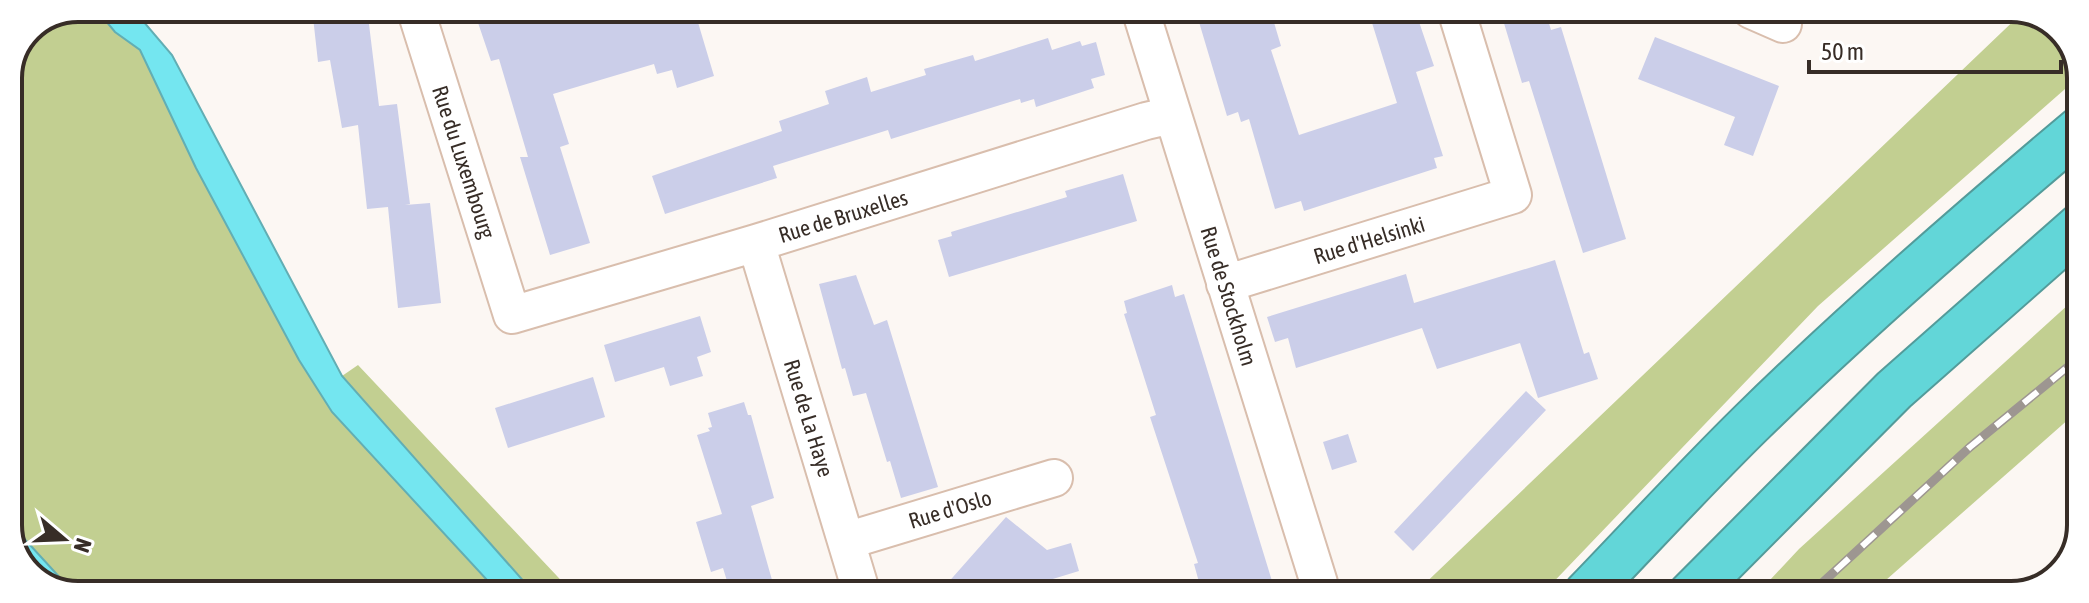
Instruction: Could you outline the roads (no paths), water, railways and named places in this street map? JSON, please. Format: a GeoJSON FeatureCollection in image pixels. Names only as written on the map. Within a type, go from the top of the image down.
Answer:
{"type":"FeatureCollection","features":[{"type":"Feature","properties":{"kind":"highway"},"geometry":{"type":"LineString","coordinates":[[1599,581],[1749,425],[1826,352],[1966,225],[2067,140]]}},
{"type":"Feature","properties":{"kind":"highway"},"geometry":{"type":"LineString","coordinates":[[1704,581],[1894,390],[2067,237]]}},
{"type":"Feature","properties":{"kind":"street","name":"Rue du Luxembourg"},"geometry":{"type":"LineString","coordinates":[[419,22],[512,315]]}},
{"type":"Feature","properties":{"kind":"street","name":"Rue de Stockholm"},"geometry":{"type":"LineString","coordinates":[[1144,22],[1318,581]]}},
{"type":"Feature","properties":{"kind":"street","name":"Rue d'Helsinki"},"geometry":{"type":"LineString","coordinates":[[1225,284],[1513,195],[1460,22]]}},
{"type":"Feature","properties":{"kind":"street","name":"Rue de Bruxelles"},"geometry":{"type":"LineString","coordinates":[[512,315],[1172,115]]}},
{"type":"Feature","properties":{"kind":"street","name":"Rue de La Haye"},"geometry":{"type":"LineString","coordinates":[[756,243],[858,581]]}},
{"type":"Feature","properties":{"kind":"street","name":"Rue d'Oslo"},"geometry":{"type":"LineString","coordinates":[[846,541],[1054,478]]}},
{"type":"Feature","properties":{"kind":"water"},"geometry":{"type":"Polygon","coordinates":[[[107,22],[144,22],[172,55],[342,376],[523,581],[488,581],[332,412],[299,360],[196,168],[140,50],[107,22]]]}},
{"type":"Feature","properties":{"kind":"water"},"geometry":{"type":"Polygon","coordinates":[[[24,538],[60,578],[41,567],[29,553],[24,538]]]}},
{"type":"Feature","properties":{"kind":"railway"},"geometry":{"type":"LineString","coordinates":[[1824,581],[1970,447],[2067,368]]}}]}
